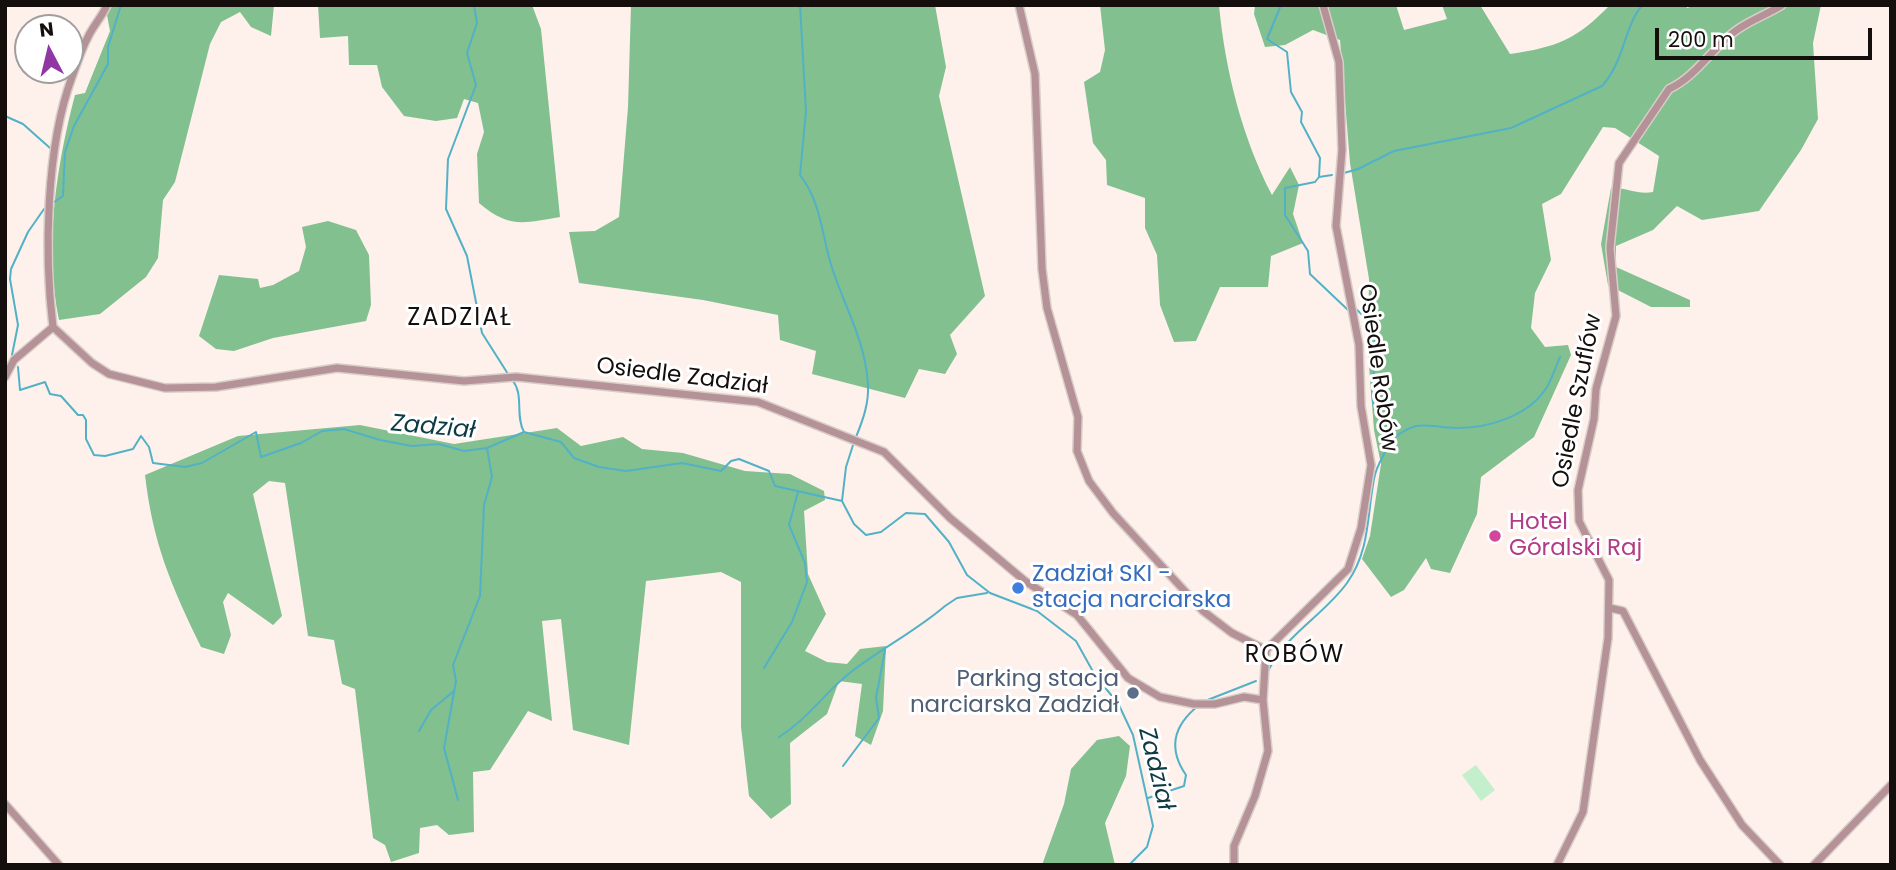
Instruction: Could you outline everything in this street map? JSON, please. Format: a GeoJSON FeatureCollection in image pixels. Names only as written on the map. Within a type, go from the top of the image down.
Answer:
{"type":"FeatureCollection","features":[{"type":"Feature","properties":{"kind":"street"},"geometry":{"type":"LineString","coordinates":[[5,377],[14,360],[53,327],[47,274],[48,233],[60,124],[71,80],[87,38],[107,5]]}},
{"type":"Feature","properties":{"kind":"street"},"geometry":{"type":"LineString","coordinates":[[1020,5],[1035,74],[1042,269],[1047,308],[1078,417],[1077,451],[1089,481],[1113,513],[1203,611],[1232,633],[1266,649],[1263,700],[1268,751],[1255,796],[1234,846],[1234,865]]}},
{"type":"Feature","properties":{"kind":"street","name":"Osiedle Robów"},"geometry":{"type":"LineString","coordinates":[[1266,649],[1348,569],[1361,528],[1371,465],[1362,406],[1359,345],[1335,226],[1342,150],[1339,62],[1322,5]]}},
{"type":"Feature","properties":{"kind":"street","name":"Osiedle Szuflów"},"geometry":{"type":"LineString","coordinates":[[1557,865],[1583,812],[1610,608],[1609,580],[1579,521],[1578,490],[1594,419],[1596,389],[1616,316],[1610,247],[1619,163],[1668,89],[1680,84],[1711,51],[1737,29],[1782,5]]}},
{"type":"Feature","properties":{"kind":"street","name":"Osiedle Zadział"},"geometry":{"type":"LineString","coordinates":[[53,327],[92,363],[110,374],[165,387],[215,387],[337,368],[464,380],[516,377],[758,402],[884,452],[950,517],[1024,582],[1077,615],[1128,678],[1160,697],[1194,704],[1210,704],[1237,698],[1263,700]]}},
{"type":"Feature","properties":{"kind":"street"},"geometry":{"type":"LineString","coordinates":[[1610,608],[1623,611],[1650,665],[1675,706],[1688,739],[1742,825],[1780,865]]}},
{"type":"Feature","properties":{"kind":"street"},"geometry":{"type":"LineString","coordinates":[[1814,865],[1891,785]]}},
{"type":"Feature","properties":{"kind":"street"},"geometry":{"type":"LineString","coordinates":[[5,804],[59,865]]}},
{"type":"Feature","properties":{"kind":"green space"},"geometry":{"type":"Polygon","coordinates":[[[112,5],[274,5],[271,36],[251,27],[240,12],[221,22],[210,44],[175,182],[163,200],[158,258],[146,277],[100,314],[59,320],[52,236],[62,150],[75,95],[85,93],[110,31],[107,15],[112,5]]]}},
{"type":"Feature","properties":{"kind":"green space"},"geometry":{"type":"Polygon","coordinates":[[[318,5],[532,5],[541,29],[560,217],[517,222],[499,217],[479,203],[477,154],[484,132],[478,103],[464,99],[457,118],[436,121],[404,116],[382,87],[377,65],[349,65],[348,36],[320,38],[318,5]]]}},
{"type":"Feature","properties":{"kind":"green space"},"geometry":{"type":"Polygon","coordinates":[[[631,5],[935,5],[946,67],[939,96],[985,296],[950,335],[957,354],[945,374],[919,369],[905,398],[812,374],[816,351],[780,340],[778,315],[703,300],[579,283],[569,232],[595,231],[619,217],[628,107],[631,5]]]}},
{"type":"Feature","properties":{"kind":"green space"},"geometry":{"type":"Polygon","coordinates":[[[1100,5],[1219,5],[1236,103],[1261,173],[1272,195],[1290,167],[1299,185],[1293,214],[1303,243],[1271,256],[1268,287],[1220,287],[1196,341],[1174,342],[1160,305],[1157,255],[1145,228],[1145,198],[1107,185],[1106,160],[1093,143],[1084,82],[1100,72],[1105,50],[1100,5]]]}},
{"type":"Feature","properties":{"kind":"green space"},"geometry":{"type":"Polygon","coordinates":[[[1255,5],[1396,5],[1404,30],[1447,19],[1442,5],[1480,5],[1510,54],[1565,40],[1587,26],[1610,5],[1686,5],[1687,8],[1696,5],[1821,5],[1813,43],[1818,119],[1801,150],[1759,211],[1702,220],[1677,206],[1653,230],[1616,246],[1616,267],[1690,300],[1690,307],[1651,307],[1608,285],[1601,244],[1611,188],[1653,192],[1659,156],[1615,128],[1603,127],[1561,194],[1542,204],[1551,260],[1535,293],[1531,328],[1545,347],[1568,345],[1571,355],[1534,437],[1481,477],[1477,514],[1450,573],[1431,569],[1426,558],[1404,590],[1391,597],[1362,559],[1370,536],[1381,464],[1374,430],[1368,353],[1369,279],[1350,163],[1340,40],[1313,30],[1285,45],[1265,47],[1254,14],[1255,5]]]}},
{"type":"Feature","properties":{"kind":"green space"},"geometry":{"type":"Polygon","coordinates":[[[328,221],[356,230],[369,255],[371,305],[366,321],[273,338],[234,351],[216,349],[199,336],[219,275],[258,279],[260,288],[273,285],[299,271],[306,247],[302,227],[328,221]]]}},
{"type":"Feature","properties":{"kind":"green space"},"geometry":{"type":"Polygon","coordinates":[[[360,425],[454,444],[557,428],[581,446],[623,437],[642,449],[683,453],[745,471],[790,474],[824,491],[825,500],[804,511],[808,574],[826,614],[805,651],[827,662],[847,664],[860,649],[886,646],[883,711],[871,745],[855,736],[862,684],[839,681],[827,714],[790,743],[791,804],[771,819],[749,796],[741,727],[741,582],[721,572],[646,581],[629,745],[573,730],[561,619],[542,621],[552,721],[528,711],[490,770],[473,772],[474,832],[449,835],[437,825],[420,828],[419,853],[391,862],[385,845],[373,838],[355,689],[342,684],[334,640],[308,636],[285,483],[269,481],[253,494],[282,616],[273,625],[228,593],[223,602],[231,635],[224,654],[201,647],[181,604],[158,543],[145,475],[238,436],[360,425]]]}},
{"type":"Feature","properties":{"kind":"green space"},"geometry":{"type":"Polygon","coordinates":[[[1119,736],[1130,746],[1126,776],[1105,823],[1115,865],[1042,865],[1064,804],[1071,769],[1097,740],[1119,736]]]}},
{"type":"Feature","properties":{"kind":"green space"},"geometry":{"type":"Polygon","coordinates":[[[1476,765],[1495,790],[1481,801],[1462,775],[1476,765]]]}},
{"type":"Feature","properties":{"kind":"waterway","name":"Zadział"},"geometry":{"type":"LineString","coordinates":[[54,202],[63,196],[65,152],[74,126],[108,64],[108,47],[121,5]]}},
{"type":"Feature","properties":{"kind":"waterway"},"geometry":{"type":"LineString","coordinates":[[474,5],[477,23],[467,53],[476,85],[448,159],[446,209],[467,256],[482,333],[508,374]]}},
{"type":"Feature","properties":{"kind":"waterway"},"geometry":{"type":"LineString","coordinates":[[800,5],[806,111],[800,175],[813,197],[829,259],[864,355],[868,398],[856,437]]}},
{"type":"Feature","properties":{"kind":"waterway"},"geometry":{"type":"LineString","coordinates":[[1281,5],[1267,39],[1287,52],[1291,92],[1302,112],[1301,122],[1320,158],[1319,177],[1315,182],[1285,188],[1285,215],[1308,251],[1310,274],[1348,310]]}},
{"type":"Feature","properties":{"kind":"waterway"},"geometry":{"type":"LineString","coordinates":[[1344,173],[1394,151],[1511,128],[1602,86],[1616,65],[1632,21],[1643,5]]}},
{"type":"Feature","properties":{"kind":"waterway"},"geometry":{"type":"LineString","coordinates":[[5,116],[23,124],[50,148]]}},
{"type":"Feature","properties":{"kind":"waterway"},"geometry":{"type":"LineString","coordinates":[[1319,177],[1332,175]]}},
{"type":"Feature","properties":{"kind":"waterway","name":"Zadział"},"geometry":{"type":"LineString","coordinates":[[12,355],[18,325],[10,279],[11,269],[28,232],[44,209]]}},
{"type":"Feature","properties":{"kind":"waterway"},"geometry":{"type":"LineString","coordinates":[[1268,671],[1285,646],[1337,595],[1354,571],[1364,546],[1375,473],[1390,440],[1375,412],[1373,332],[1367,320],[1356,309]]}},
{"type":"Feature","properties":{"kind":"waterway"},"geometry":{"type":"LineString","coordinates":[[1392,439],[1416,426],[1482,426],[1519,413],[1530,406],[1547,387],[1560,357]]}},
{"type":"Feature","properties":{"kind":"waterway","name":"Zadział"},"geometry":{"type":"LineString","coordinates":[[18,367],[20,390],[45,382],[50,394],[61,396],[78,415],[83,415],[86,420],[86,439],[94,455],[105,456],[133,449],[141,436],[149,447],[153,463],[185,467],[202,463],[256,432],[261,457],[301,443],[322,431],[344,429],[412,446],[439,444],[464,451],[487,448],[524,432],[561,442],[574,458],[599,467],[626,471],[682,463],[721,471],[731,461],[739,459],[769,471],[775,486],[842,501],[854,524],[866,535],[881,532],[906,513],[925,514],[949,542],[967,575],[990,593],[1037,611],[1076,641],[1096,677],[1118,703],[1133,735],[1153,826],[1147,847],[1129,865]]}},
{"type":"Feature","properties":{"kind":"waterway"},"geometry":{"type":"LineString","coordinates":[[513,381],[518,393],[524,432]]}},
{"type":"Feature","properties":{"kind":"waterway"},"geometry":{"type":"LineString","coordinates":[[842,501],[846,467],[854,442]]}},
{"type":"Feature","properties":{"kind":"waterway"},"geometry":{"type":"LineString","coordinates":[[458,800],[444,748],[456,681],[453,665],[480,596],[484,505],[492,477],[487,448]]}},
{"type":"Feature","properties":{"kind":"waterway"},"geometry":{"type":"LineString","coordinates":[[764,668],[792,622],[807,582],[805,563],[789,525],[798,492]]}},
{"type":"Feature","properties":{"kind":"waterway"},"geometry":{"type":"LineString","coordinates":[[779,737],[799,722],[851,672],[945,606],[957,598],[987,593]]}},
{"type":"Feature","properties":{"kind":"waterway"},"geometry":{"type":"LineString","coordinates":[[843,766],[879,718],[876,698],[885,650]]}},
{"type":"Feature","properties":{"kind":"waterway"},"geometry":{"type":"LineString","coordinates":[[1205,701],[1256,681]]}},
{"type":"Feature","properties":{"kind":"waterway"},"geometry":{"type":"LineString","coordinates":[[419,731],[431,710],[454,691]]}},
{"type":"Feature","properties":{"kind":"waterway"},"geometry":{"type":"LineString","coordinates":[[1148,798],[1184,786],[1186,775],[1177,756],[1176,738],[1183,722],[1198,706]]}},
{"type":"Feature","properties":{"kind":"place","name":"Hotel Góralski Raj"},"geometry":{"type":"Point","coordinates":[1495,536]}},
{"type":"Feature","properties":{"kind":"place","name":"Zadział SKI - stacja narciarska"},"geometry":{"type":"Point","coordinates":[1018,588]}},
{"type":"Feature","properties":{"kind":"place","name":"Parking stacja narciarska Zadział"},"geometry":{"type":"Point","coordinates":[1133,693]}},
{"type":"Feature","properties":{"kind":"district","name":"ZADZIAŁ"},"geometry":{"type":"Point","coordinates":[460,319]}},
{"type":"Feature","properties":{"kind":"district","name":"ROBÓW"},"geometry":{"type":"Point","coordinates":[1295,656]}}]}
